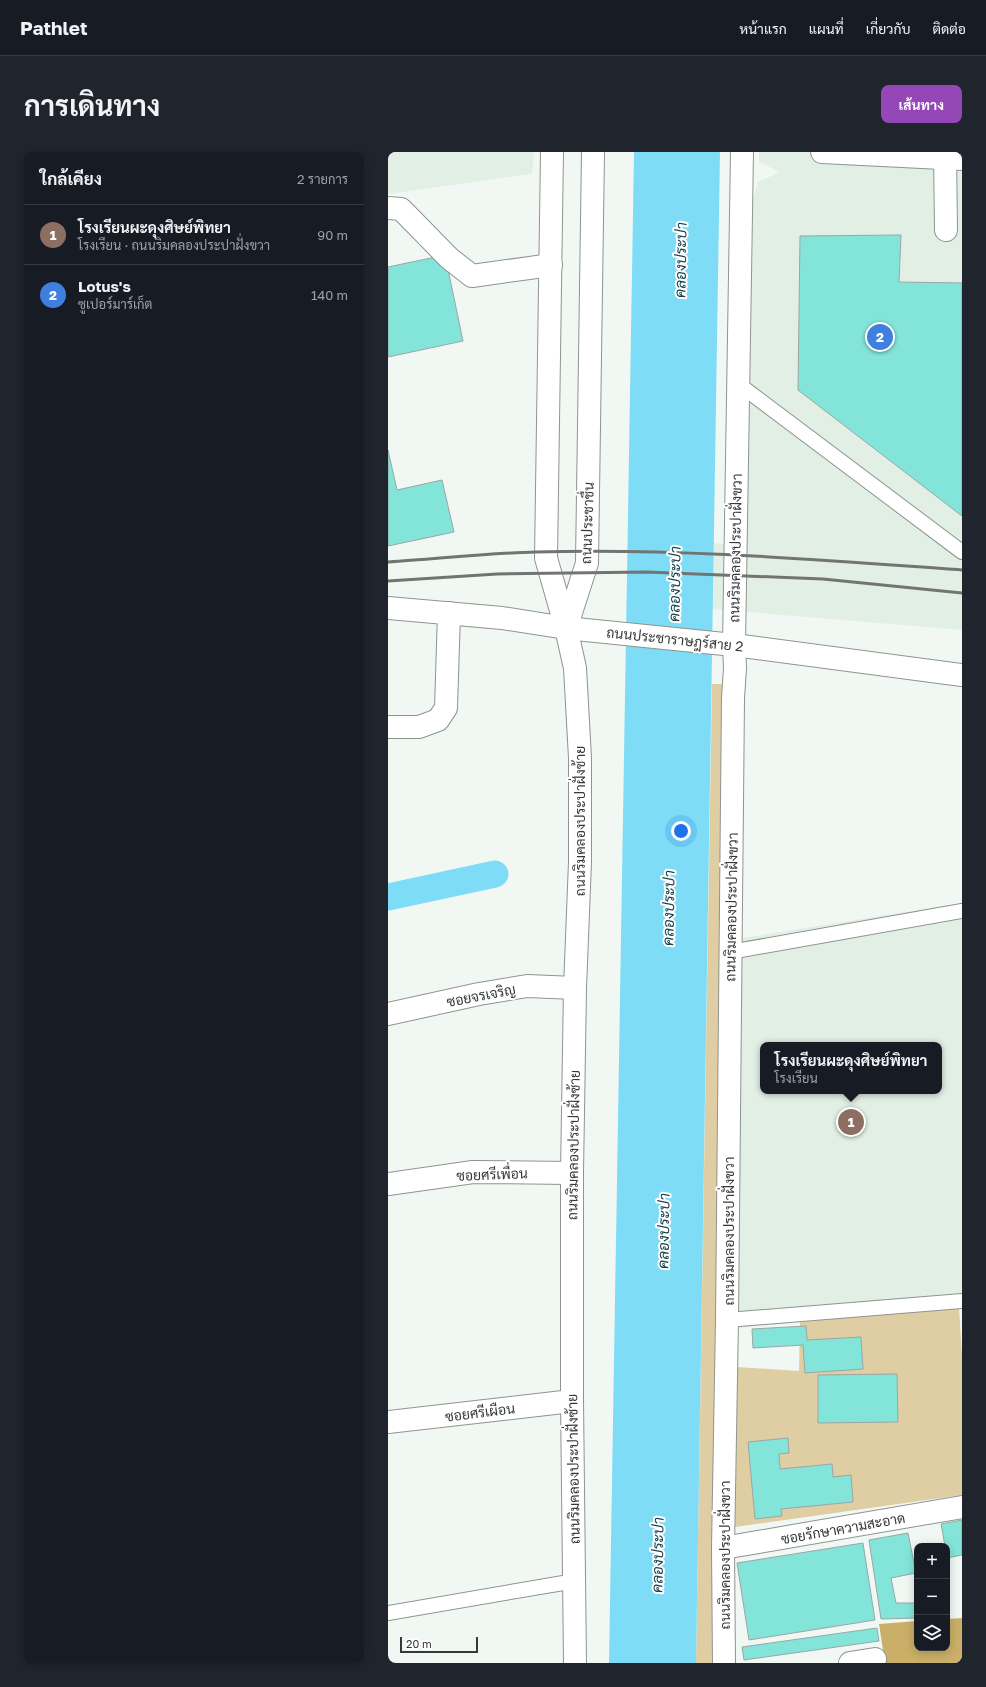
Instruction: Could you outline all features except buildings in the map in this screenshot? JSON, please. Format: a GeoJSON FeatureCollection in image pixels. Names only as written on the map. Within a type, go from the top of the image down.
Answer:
{"type":"FeatureCollection","features":[{"type":"Feature","properties":{"kind":"street"},"geometry":{"type":"LineString","coordinates":[[552,152],[546,558],[566,628]]}},
{"type":"Feature","properties":{"kind":"street","name":"ถนนประชาชื่น"},"geometry":{"type":"LineString","coordinates":[[566,628],[587,563],[593,152]]}},
{"type":"Feature","properties":{"kind":"street","name":"ถนนริมคลองประปาฝั่งขวา"},"geometry":{"type":"LineString","coordinates":[[724,1663],[723,1548],[727,1320],[733,698],[735,668],[728,645],[737,383],[742,152]]}},
{"type":"Feature","properties":{"kind":"street"},"geometry":{"type":"LineString","coordinates":[[822,152],[950,156],[946,230]]}},
{"type":"Feature","properties":{"kind":"street"},"geometry":{"type":"LineString","coordinates":[[388,208],[401,209],[449,258],[472,276],[551,265]]}},
{"type":"Feature","properties":{"kind":"street","name":"ถนนประชาราษฎร์สาย 2"},"geometry":{"type":"LineString","coordinates":[[388,608],[502,618],[566,628],[616,632],[728,645],[962,675]]}},
{"type":"Feature","properties":{"kind":"street"},"geometry":{"type":"LineString","coordinates":[[388,727],[419,727],[438,720],[446,708],[449,613]]}},
{"type":"Feature","properties":{"kind":"street","name":"ถนนริมคลองประปาฝั่งซ้าย"},"geometry":{"type":"LineString","coordinates":[[566,628],[575,668],[580,758],[580,862],[575,988],[572,1173],[572,1401],[575,1663]]}},
{"type":"Feature","properties":{"kind":"street","name":"ซอยจรเจริญ"},"geometry":{"type":"LineString","coordinates":[[388,1014],[479,994],[527,986],[575,988]]}},
{"type":"Feature","properties":{"kind":"street","name":"ซอยศรีเพื่อน"},"geometry":{"type":"LineString","coordinates":[[388,1184],[472,1172],[572,1173]]}},
{"type":"Feature","properties":{"kind":"street","name":"ซอยศรีเผือน"},"geometry":{"type":"LineString","coordinates":[[388,1422],[572,1401]]}},
{"type":"Feature","properties":{"kind":"street","name":"ซอยรักษาความสะอาด"},"geometry":{"type":"LineString","coordinates":[[723,1548],[962,1507]]}},
{"type":"Feature","properties":{"kind":"street"},"geometry":{"type":"LineString","coordinates":[[850,1663],[875,1659]]}},
{"type":"Feature","properties":{"kind":"lane"},"geometry":{"type":"LineString","coordinates":[[737,383],[962,552]]}},
{"type":"Feature","properties":{"kind":"lane"},"geometry":{"type":"LineString","coordinates":[[730,952],[962,911]]}},
{"type":"Feature","properties":{"kind":"lane"},"geometry":{"type":"LineString","coordinates":[[727,1320],[962,1301]]}},
{"type":"Feature","properties":{"kind":"lane"},"geometry":{"type":"LineString","coordinates":[[388,1613],[575,1581]]}},
{"type":"Feature","properties":{"kind":"shaded area"},"geometry":{"type":"Polygon","coordinates":[[[388,152],[534,152],[532,174],[388,194],[388,152]]]}},
{"type":"Feature","properties":{"kind":"shaded area"},"geometry":{"type":"Polygon","coordinates":[[[759,152],[962,152],[962,630],[713,609],[714,543],[745,546],[753,199],[758,182],[780,172],[759,162],[759,152]]]}},
{"type":"Feature","properties":{"kind":"shaded area"},"geometry":{"type":"Polygon","coordinates":[[[712,684],[723,684],[714,1663],[696,1663],[712,684]]]}},
{"type":"Feature","properties":{"kind":"shaded area"},"geometry":{"type":"Polygon","coordinates":[[[962,903],[962,1307],[738,1328],[742,938],[962,903]]]}},
{"type":"Feature","properties":{"kind":"shaded area"},"geometry":{"type":"Polygon","coordinates":[[[959,1307],[962,1357],[962,1495],[735,1527],[737,1367],[799,1371],[800,1322],[959,1307]]]}},
{"type":"Feature","properties":{"kind":"shaded area"},"geometry":{"type":"Polygon","coordinates":[[[962,1618],[962,1663],[885,1663],[879,1624],[914,1621],[914,1651],[950,1651],[950,1619],[962,1618]]]}},
{"type":"Feature","properties":{"kind":"water","name":"คลองประปา"},"geometry":{"type":"Polygon","coordinates":[[[634,152],[720,152],[696,1663],[609,1663],[634,152]]]}},
{"type":"Feature","properties":{"kind":"waterway"},"geometry":{"type":"LineString","coordinates":[[388,897],[495,874]]}},
{"type":"Feature","properties":{"kind":"railway"},"geometry":{"type":"LineString","coordinates":[[388,562],[481,555],[589,551],[696,553],[856,562],[962,570]]}},
{"type":"Feature","properties":{"kind":"railway"},"geometry":{"type":"LineString","coordinates":[[388,581],[497,574],[647,572],[823,579],[962,593]]}},
{"type":"Feature","properties":{"kind":"place","name":"Lotus's"},"geometry":{"type":"Point","coordinates":[880,337]}},
{"type":"Feature","properties":{"kind":"place","name":"โรงเรียนผะดุงศิษย์พิทยา"},"geometry":{"type":"Point","coordinates":[851,1122]}}]}
